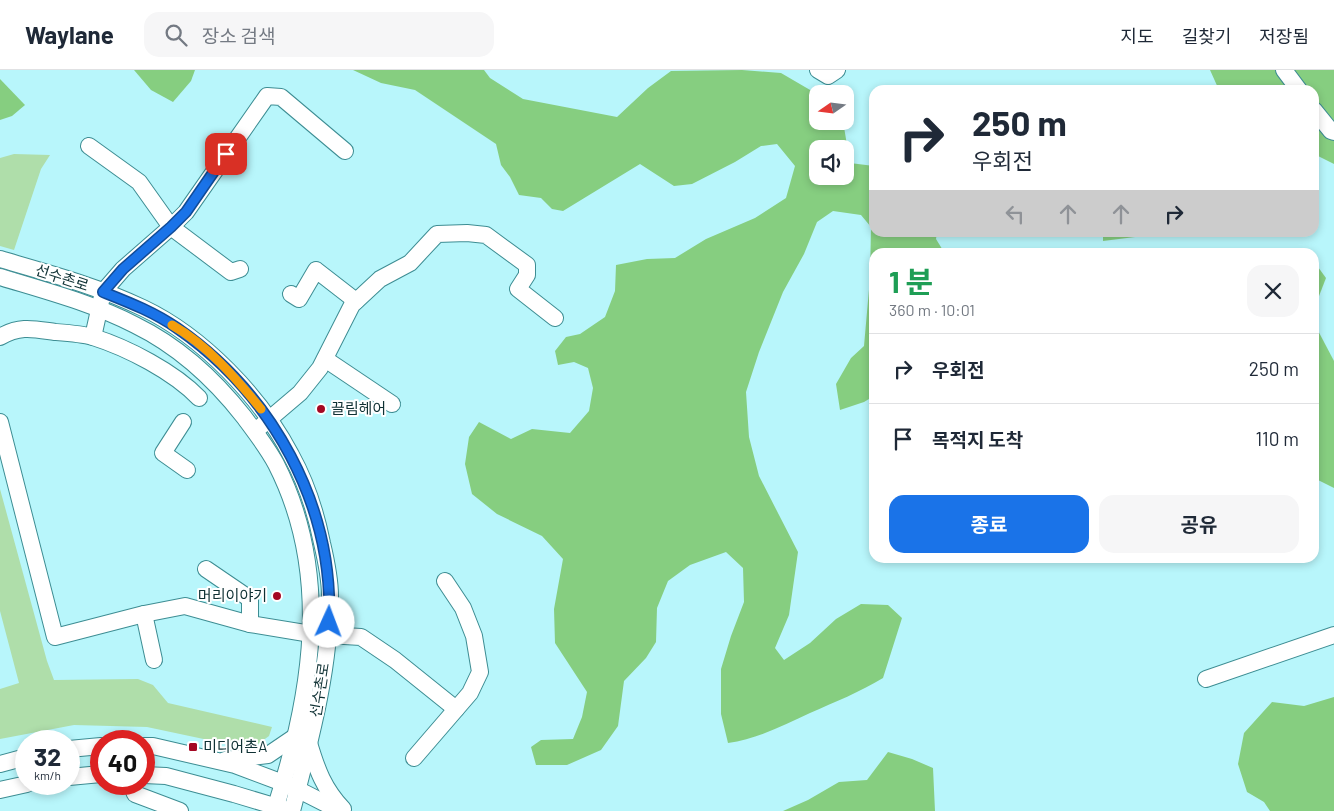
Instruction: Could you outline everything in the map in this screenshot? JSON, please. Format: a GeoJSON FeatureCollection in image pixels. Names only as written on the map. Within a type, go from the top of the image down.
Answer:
{"type":"FeatureCollection","features":[{"type":"Feature","properties":{"kind":"street"},"geometry":{"type":"LineString","coordinates":[[818,70],[828,76],[837,70]]}},
{"type":"Feature","properties":{"kind":"street"},"geometry":{"type":"LineString","coordinates":[[1284,70],[1294,85]]}},
{"type":"Feature","properties":{"kind":"street"},"geometry":{"type":"LineString","coordinates":[[93,337],[103,292],[123,269],[186,212],[267,96],[281,97],[345,151]]}},
{"type":"Feature","properties":{"kind":"street"},"geometry":{"type":"LineString","coordinates":[[1319,117],[1330,131],[1334,132]]}},
{"type":"Feature","properties":{"kind":"street"},"geometry":{"type":"LineString","coordinates":[[90,146],[139,182],[171,227],[231,272],[240,269]]}},
{"type":"Feature","properties":{"kind":"street"},"geometry":{"type":"LineString","coordinates":[[254,431],[269,421],[300,393],[320,368],[352,305],[380,279],[410,263],[437,234],[467,233],[486,235],[527,265],[527,275],[518,289],[556,318]]}},
{"type":"Feature","properties":{"kind":"street","name":"선수촌로"},"geometry":{"type":"LineString","coordinates":[[0,258],[78,282],[143,308],[177,328],[209,353],[242,384],[269,421],[295,462],[306,486],[319,527],[327,562],[330,594],[328,635],[317,712],[303,740],[290,786],[286,809]]}},
{"type":"Feature","properties":{"kind":"street"},"geometry":{"type":"LineString","coordinates":[[291,294],[299,299],[316,270],[356,301]]}},
{"type":"Feature","properties":{"kind":"street","name":"선수촌로"},"geometry":{"type":"LineString","coordinates":[[0,277],[73,299],[136,325],[167,343],[197,367],[228,397],[275,463],[286,485],[309,565],[311,634],[302,711],[303,740]]}},
{"type":"Feature","properties":{"kind":"street"},"geometry":{"type":"LineString","coordinates":[[0,337],[11,330],[29,328],[93,337],[146,359],[190,389],[199,398]]}},
{"type":"Feature","properties":{"kind":"street"},"geometry":{"type":"LineString","coordinates":[[325,359],[392,404]]}},
{"type":"Feature","properties":{"kind":"street"},"geometry":{"type":"LineString","coordinates":[[0,422],[55,636],[185,606],[250,624],[311,634],[361,637],[396,660],[456,709]]}},
{"type":"Feature","properties":{"kind":"street"},"geometry":{"type":"LineString","coordinates":[[183,422],[162,454],[187,470]]}},
{"type":"Feature","properties":{"kind":"street"},"geometry":{"type":"LineString","coordinates":[[206,569],[250,599],[250,624]]}},
{"type":"Feature","properties":{"kind":"street"},"geometry":{"type":"LineString","coordinates":[[414,758],[470,693],[480,672],[474,636],[463,608],[445,581]]}},
{"type":"Feature","properties":{"kind":"street"},"geometry":{"type":"LineString","coordinates":[[144,614],[154,660]]}},
{"type":"Feature","properties":{"kind":"street"},"geometry":{"type":"LineString","coordinates":[[1206,679],[1334,635]]}},
{"type":"Feature","properties":{"kind":"street"},"geometry":{"type":"LineString","coordinates":[[214,761],[268,755],[303,740],[319,775],[332,797],[345,811]]}},
{"type":"Feature","properties":{"kind":"street"},"geometry":{"type":"LineString","coordinates":[[155,746],[235,765],[290,786],[340,811]]}},
{"type":"Feature","properties":{"kind":"street"},"geometry":{"type":"LineString","coordinates":[[0,764],[15,760]]}},
{"type":"Feature","properties":{"kind":"street"},"geometry":{"type":"LineString","coordinates":[[155,776],[166,776],[286,809]]}},
{"type":"Feature","properties":{"kind":"street"},"geometry":{"type":"LineString","coordinates":[[0,790],[15,787]]}},
{"type":"Feature","properties":{"kind":"street"},"geometry":{"type":"LineString","coordinates":[[138,795],[180,811]]}},
{"type":"Feature","properties":{"kind":"green space"},"geometry":{"type":"Polygon","coordinates":[[[134,70],[195,70],[191,81],[173,102],[151,90],[134,70]]]}},
{"type":"Feature","properties":{"kind":"green space"},"geometry":{"type":"Polygon","coordinates":[[[353,70],[484,70],[490,78],[523,99],[617,117],[648,88],[671,71],[742,70],[781,73],[809,89],[809,130],[844,130],[846,140],[809,140],[809,185],[854,185],[854,164],[869,165],[869,225],[861,215],[833,211],[817,222],[804,254],[783,292],[759,352],[746,392],[749,437],[759,476],[798,552],[789,615],[775,648],[784,660],[810,643],[836,619],[861,604],[888,605],[902,618],[883,678],[847,697],[770,731],[728,743],[721,714],[721,669],[744,602],[743,568],[726,552],[690,565],[668,581],[657,608],[656,642],[646,658],[624,681],[618,726],[601,750],[567,765],[536,765],[531,747],[541,740],[573,739],[582,717],[587,692],[555,643],[554,609],[563,559],[542,536],[497,514],[472,494],[465,464],[469,437],[479,422],[511,439],[532,429],[570,433],[589,411],[593,388],[588,368],[574,362],[558,365],[555,351],[566,337],[580,334],[605,317],[615,291],[616,265],[647,259],[675,258],[706,239],[755,218],[786,198],[795,166],[777,144],[761,146],[692,184],[674,186],[640,164],[563,211],[552,209],[541,198],[519,195],[510,177],[501,165],[496,144],[415,90],[381,83],[353,70]]]}},
{"type":"Feature","properties":{"kind":"green space"},"geometry":{"type":"Polygon","coordinates":[[[1210,70],[1334,70],[1334,164],[1319,156],[1319,85],[1217,85],[1210,70]]]}},
{"type":"Feature","properties":{"kind":"green space"},"geometry":{"type":"Polygon","coordinates":[[[0,79],[25,105],[12,116],[0,120],[0,79]]]}},
{"type":"Feature","properties":{"kind":"green space"},"geometry":{"type":"Polygon","coordinates":[[[14,154],[50,155],[41,169],[14,250],[0,246],[0,158],[14,154]]]}},
{"type":"Feature","properties":{"kind":"green space"},"geometry":{"type":"Polygon","coordinates":[[[871,237],[936,237],[942,248],[871,248],[871,237]]]}},
{"type":"Feature","properties":{"kind":"green space"},"geometry":{"type":"Polygon","coordinates":[[[1103,237],[1135,237],[1103,241],[1103,237]]]}},
{"type":"Feature","properties":{"kind":"green space"},"geometry":{"type":"Polygon","coordinates":[[[1319,268],[1326,278],[1319,296],[1319,268]]]}},
{"type":"Feature","properties":{"kind":"green space"},"geometry":{"type":"Polygon","coordinates":[[[869,289],[869,399],[840,410],[836,384],[851,358],[864,346],[869,289]]]}},
{"type":"Feature","properties":{"kind":"green space"},"geometry":{"type":"Polygon","coordinates":[[[1319,332],[1334,361],[1334,488],[1319,480],[1319,332]]]}},
{"type":"Feature","properties":{"kind":"green space"},"geometry":{"type":"Polygon","coordinates":[[[0,489],[47,661],[54,680],[138,679],[153,685],[168,703],[272,727],[269,736],[258,744],[246,748],[147,727],[74,725],[48,730],[15,730],[15,736],[0,739],[0,689],[19,683],[0,611],[0,489]]]}},
{"type":"Feature","properties":{"kind":"green space"},"geometry":{"type":"Polygon","coordinates":[[[1334,697],[1334,811],[1270,811],[1264,802],[1247,792],[1238,764],[1244,733],[1272,702],[1304,706],[1334,697]]]}},
{"type":"Feature","properties":{"kind":"green space"},"geometry":{"type":"Polygon","coordinates":[[[888,752],[933,768],[935,811],[783,811],[808,800],[839,782],[867,780],[888,752]]]}},
{"type":"Feature","properties":{"kind":"slow traffic"},"geometry":{"type":"LineString","coordinates":[[172,325],[209,353],[242,384],[261,409]]}},
{"type":"Feature","properties":{"kind":"place","name":"끌림헤어"},"geometry":{"type":"Point","coordinates":[321,409]}},
{"type":"Feature","properties":{"kind":"place","name":"머리이야기"},"geometry":{"type":"Point","coordinates":[277,596]}},
{"type":"Feature","properties":{"kind":"place","name":"미디어촌A"},"geometry":{"type":"Point","coordinates":[193,747]}},
{"type":"Feature","properties":{"kind":"route"},"geometry":{"type":"LineString","coordinates":[[226,154],[186,212],[123,269],[103,292],[143,308],[177,328],[209,353],[242,384],[269,421],[291,454],[306,486],[319,527],[327,562],[330,594],[329,622]]}}]}
